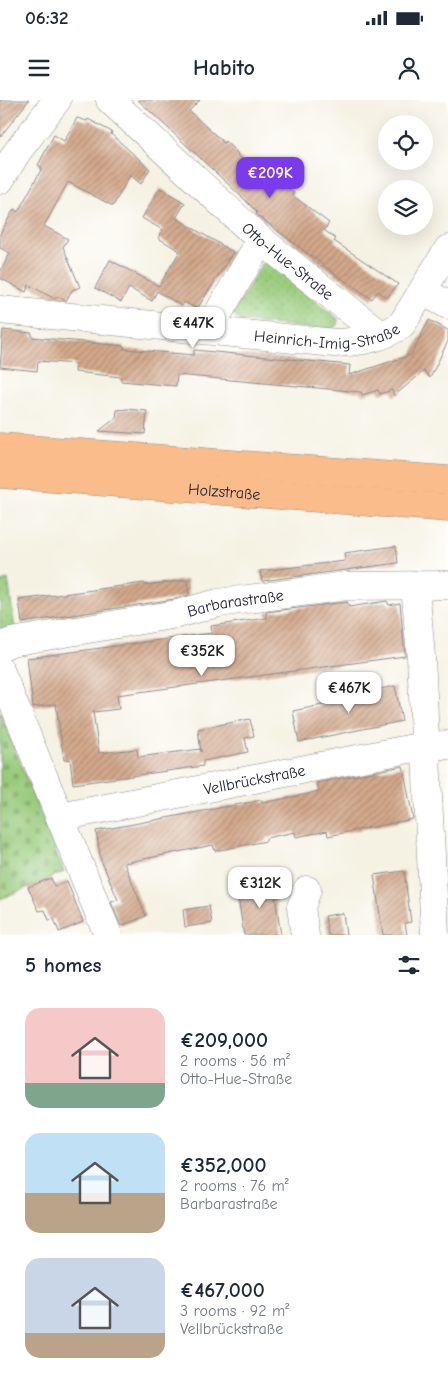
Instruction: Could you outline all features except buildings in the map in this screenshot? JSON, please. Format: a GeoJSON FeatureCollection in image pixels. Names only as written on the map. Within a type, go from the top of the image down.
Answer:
{"type":"FeatureCollection","features":[{"type":"Feature","properties":{"kind":"main road","name":"Holzstraße"},"geometry":{"type":"LineString","coordinates":[[0,447],[448,480]]}},
{"type":"Feature","properties":{"kind":"main road","name":"Holzstraße"},"geometry":{"type":"LineString","coordinates":[[0,474],[448,508]]}},
{"type":"Feature","properties":{"kind":"street"},"geometry":{"type":"LineString","coordinates":[[0,177],[58,100]]}},
{"type":"Feature","properties":{"kind":"street","name":"Otto-Hue-Straße"},"geometry":{"type":"LineString","coordinates":[[110,100],[261,240],[381,335]]}},
{"type":"Feature","properties":{"kind":"street"},"geometry":{"type":"LineString","coordinates":[[209,330],[261,240]]}},
{"type":"Feature","properties":{"kind":"street","name":"Heinrich-Imig-Straße"},"geometry":{"type":"LineString","coordinates":[[0,310],[335,343],[360,342],[381,335],[402,324],[424,292],[448,249]]}},
{"type":"Feature","properties":{"kind":"street"},"geometry":{"type":"LineString","coordinates":[[424,292],[448,305]]}},
{"type":"Feature","properties":{"kind":"street"},"geometry":{"type":"LineString","coordinates":[[415,585],[421,657],[436,746],[435,935]]}},
{"type":"Feature","properties":{"kind":"street","name":"Barbarastraße"},"geometry":{"type":"LineString","coordinates":[[0,647],[11,642],[177,614],[218,603],[346,586],[448,585]]}},
{"type":"Feature","properties":{"kind":"street"},"geometry":{"type":"LineString","coordinates":[[0,670],[108,935]]}},
{"type":"Feature","properties":{"kind":"street","name":"Vellbrückstraße"},"geometry":{"type":"LineString","coordinates":[[60,816],[436,746]]}},
{"type":"Feature","properties":{"kind":"street"},"geometry":{"type":"LineString","coordinates":[[304,935],[301,907],[307,890]]}},
{"type":"Feature","properties":{"kind":"green space"},"geometry":{"type":"Polygon","coordinates":[[[263,262],[272,264],[338,319],[337,326],[329,330],[240,321],[233,314],[263,262]]]}},
{"type":"Feature","properties":{"kind":"green space"},"geometry":{"type":"Polygon","coordinates":[[[8,579],[16,637],[0,641],[0,583],[8,579]]]}},
{"type":"Feature","properties":{"kind":"green space"},"geometry":{"type":"Polygon","coordinates":[[[0,712],[64,872],[0,899],[0,712]]]}}]}
